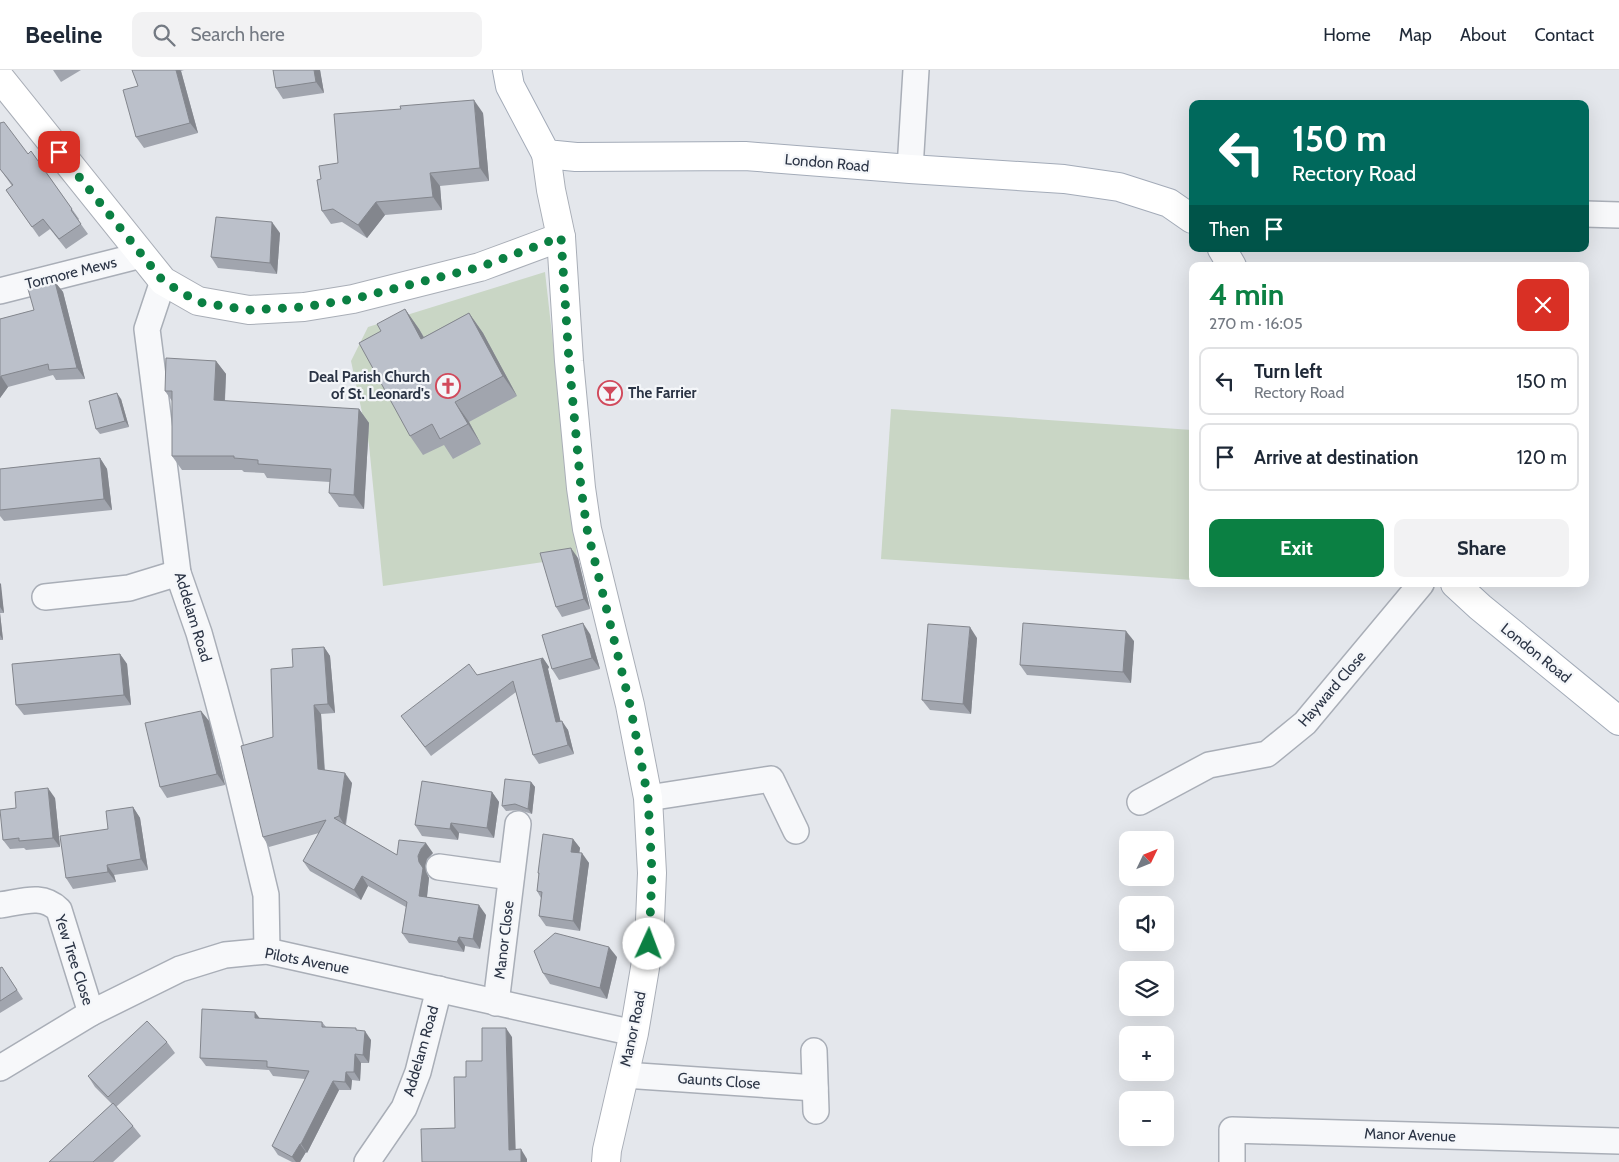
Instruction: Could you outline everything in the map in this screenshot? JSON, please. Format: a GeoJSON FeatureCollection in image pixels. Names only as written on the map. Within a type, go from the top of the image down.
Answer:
{"type":"FeatureCollection","features":[{"type":"Feature","properties":{"kind":"main road"},"geometry":{"type":"LineString","coordinates":[[507,70],[510,86],[546,154]]}},
{"type":"Feature","properties":{"kind":"main road"},"geometry":{"type":"LineString","coordinates":[[0,78],[163,281],[198,302],[248,310],[304,307],[353,299],[480,267],[561,237]]}},
{"type":"Feature","properties":{"kind":"main road","name":"London Road"},"geometry":{"type":"LineString","coordinates":[[546,154],[576,157],[746,156],[1064,179],[1120,187],[1169,203],[1189,217]]}},
{"type":"Feature","properties":{"kind":"main road","name":"Manor Road"},"geometry":{"type":"LineString","coordinates":[[546,154],[561,237],[569,361],[581,488],[587,529],[630,705],[648,798],[652,873],[649,944],[634,1033],[607,1150],[606,1162]]}},
{"type":"Feature","properties":{"kind":"main road","name":"London Road"},"geometry":{"type":"LineString","coordinates":[[1458,587],[1619,721]]}},
{"type":"Feature","properties":{"kind":"street"},"geometry":{"type":"LineString","coordinates":[[910,169],[916,70]]}},
{"type":"Feature","properties":{"kind":"street"},"geometry":{"type":"LineString","coordinates":[[1589,214],[1619,215]]}},
{"type":"Feature","properties":{"kind":"street","name":"Tormore Mews"},"geometry":{"type":"LineString","coordinates":[[0,291],[142,255]]}},
{"type":"Feature","properties":{"kind":"street","name":"Addelam Road"},"geometry":{"type":"LineString","coordinates":[[163,281],[147,329],[178,573],[199,633],[234,761],[264,886],[266,896],[266,951]]}},
{"type":"Feature","properties":{"kind":"street"},"geometry":{"type":"LineString","coordinates":[[45,597],[129,588],[178,573]]}},
{"type":"Feature","properties":{"kind":"street","name":"Hayward Close"},"geometry":{"type":"LineString","coordinates":[[1140,802],[1209,765],[1267,754],[1305,723],[1418,587]]}},
{"type":"Feature","properties":{"kind":"street"},"geometry":{"type":"LineString","coordinates":[[648,798],[770,768],[796,831]]}},
{"type":"Feature","properties":{"kind":"street","name":"Manor Close"},"geometry":{"type":"LineString","coordinates":[[496,1003],[518,824]]}},
{"type":"Feature","properties":{"kind":"street"},"geometry":{"type":"LineString","coordinates":[[439,867],[512,877]]}},
{"type":"Feature","properties":{"kind":"street","name":"Yew Tree Close"},"geometry":{"type":"LineString","coordinates":[[0,905],[40,899],[52,903],[59,910],[91,1012]]}},
{"type":"Feature","properties":{"kind":"street","name":"Pilots Avenue"},"geometry":{"type":"LineString","coordinates":[[0,1068],[91,1012],[180,969],[225,955],[266,951],[634,1033]]}},
{"type":"Feature","properties":{"kind":"street","name":"Addelam Road"},"geometry":{"type":"LineString","coordinates":[[367,1162],[404,1108],[418,1072],[439,989]]}},
{"type":"Feature","properties":{"kind":"street","name":"Gaunts Close"},"geometry":{"type":"LineString","coordinates":[[624,1075],[816,1100],[814,1051]]}},
{"type":"Feature","properties":{"kind":"street","name":"Manor Avenue"},"geometry":{"type":"LineString","coordinates":[[1232,1162],[1232,1130],[1619,1141]]}},
{"type":"Feature","properties":{"kind":"green space"},"geometry":{"type":"Polygon","coordinates":[[[545,272],[577,557],[383,586],[369,445],[351,361],[368,327],[545,272]]]}},
{"type":"Feature","properties":{"kind":"green space"},"geometry":{"type":"Polygon","coordinates":[[[891,409],[1189,430],[1189,580],[881,559],[891,409]]]}},
{"type":"Feature","properties":{"kind":"building"},"geometry":{"type":"Polygon","coordinates":[[[132,70],[176,70],[190,123],[136,137],[123,90],[138,86],[132,70]]]}},
{"type":"Feature","properties":{"kind":"building"},"geometry":{"type":"Polygon","coordinates":[[[273,70],[314,70],[316,82],[276,88],[273,70]]]}},
{"type":"Feature","properties":{"kind":"building"},"geometry":{"type":"Polygon","coordinates":[[[474,100],[480,168],[430,173],[433,197],[376,202],[358,225],[333,209],[322,211],[317,180],[321,179],[319,166],[338,163],[334,114],[401,109],[400,106],[474,100]]]}},
{"type":"Feature","properties":{"kind":"building"},"geometry":{"type":"Polygon","coordinates":[[[4,122],[28,154],[31,151],[81,224],[59,239],[43,219],[32,227],[6,190],[13,185],[0,169],[0,123],[4,122]]]}},
{"type":"Feature","properties":{"kind":"building"},"geometry":{"type":"Polygon","coordinates":[[[216,217],[272,222],[270,263],[211,257],[216,217]]]}},
{"type":"Feature","properties":{"kind":"building"},"geometry":{"type":"Polygon","coordinates":[[[55,282],[77,368],[49,370],[48,364],[1,376],[0,378],[0,319],[34,310],[28,289],[55,282]]]}},
{"type":"Feature","properties":{"kind":"building","name":"Deal Parish Church of St. Leonard's"},"geometry":{"type":"Polygon","coordinates":[[[405,309],[421,339],[469,313],[503,376],[455,402],[468,424],[440,439],[432,424],[410,436],[359,343],[381,331],[377,324],[405,309]]]}},
{"type":"Feature","properties":{"kind":"building"},"geometry":{"type":"Polygon","coordinates":[[[166,358],[216,361],[214,400],[359,409],[354,495],[329,493],[331,469],[258,464],[258,460],[234,458],[234,456],[172,456],[172,391],[165,391],[166,358]]]}},
{"type":"Feature","properties":{"kind":"building"},"geometry":{"type":"Polygon","coordinates":[[[117,393],[125,421],[96,429],[89,401],[117,393]]]}},
{"type":"Feature","properties":{"kind":"building"},"geometry":{"type":"Polygon","coordinates":[[[100,458],[104,499],[0,510],[0,469],[100,458]]]}},
{"type":"Feature","properties":{"kind":"building"},"geometry":{"type":"Polygon","coordinates":[[[571,548],[584,599],[556,607],[540,553],[571,548]]]}},
{"type":"Feature","properties":{"kind":"building"},"geometry":{"type":"Polygon","coordinates":[[[583,623],[592,658],[552,669],[542,635],[583,623]]]}},
{"type":"Feature","properties":{"kind":"building"},"geometry":{"type":"Polygon","coordinates":[[[1023,623],[1126,631],[1123,672],[1020,665],[1023,623]]]}},
{"type":"Feature","properties":{"kind":"building"},"geometry":{"type":"Polygon","coordinates":[[[928,624],[970,627],[963,704],[922,700],[928,624]]]}},
{"type":"Feature","properties":{"kind":"building"},"geometry":{"type":"Polygon","coordinates":[[[324,647],[328,704],[314,705],[318,769],[345,773],[339,816],[334,818],[397,855],[399,840],[426,843],[418,856],[423,868],[419,896],[479,905],[473,939],[459,937],[457,942],[402,933],[407,902],[362,876],[354,890],[303,861],[326,820],[263,837],[241,746],[273,737],[271,669],[293,667],[292,649],[324,647]]]}},
{"type":"Feature","properties":{"kind":"building"},"geometry":{"type":"Polygon","coordinates":[[[120,654],[124,695],[16,705],[12,664],[120,654]]]}},
{"type":"Feature","properties":{"kind":"building"},"geometry":{"type":"Polygon","coordinates":[[[543,658],[541,660],[556,722],[562,721],[568,745],[533,755],[513,681],[425,747],[401,716],[469,664],[477,675],[543,658]]]}},
{"type":"Feature","properties":{"kind":"building"},"geometry":{"type":"Polygon","coordinates":[[[201,711],[217,774],[160,787],[145,723],[201,711]]]}},
{"type":"Feature","properties":{"kind":"building"},"geometry":{"type":"Polygon","coordinates":[[[505,779],[531,782],[528,809],[515,804],[502,806],[505,779]]]}},
{"type":"Feature","properties":{"kind":"building"},"geometry":{"type":"Polygon","coordinates":[[[422,781],[492,792],[487,828],[451,823],[450,829],[415,825],[422,781]]]}},
{"type":"Feature","properties":{"kind":"building"},"geometry":{"type":"Polygon","coordinates":[[[48,788],[53,838],[19,841],[19,838],[3,840],[0,810],[16,808],[15,792],[48,788]]]}},
{"type":"Feature","properties":{"kind":"building"},"geometry":{"type":"Polygon","coordinates":[[[133,807],[141,859],[107,865],[108,872],[66,878],[60,836],[108,829],[106,811],[133,807]]]}},
{"type":"Feature","properties":{"kind":"building"},"geometry":{"type":"Polygon","coordinates":[[[543,834],[573,839],[571,852],[582,853],[573,921],[539,916],[542,892],[537,891],[543,834]]]}},
{"type":"Feature","properties":{"kind":"building"},"geometry":{"type":"Polygon","coordinates":[[[555,933],[609,947],[600,988],[543,973],[534,951],[555,933]]]}},
{"type":"Feature","properties":{"kind":"building"},"geometry":{"type":"Polygon","coordinates":[[[2,967],[17,990],[0,1001],[0,968],[2,967]]]}},
{"type":"Feature","properties":{"kind":"building"},"geometry":{"type":"Polygon","coordinates":[[[202,1009],[255,1012],[255,1018],[322,1022],[322,1027],[356,1028],[356,1030],[365,1031],[363,1055],[355,1054],[354,1072],[346,1072],[345,1082],[333,1081],[301,1144],[292,1157],[272,1146],[309,1071],[267,1067],[267,1061],[200,1058],[202,1009]]]}},
{"type":"Feature","properties":{"kind":"building"},"geometry":{"type":"Polygon","coordinates":[[[147,1021],[167,1042],[108,1097],[88,1076],[147,1021]]]}},
{"type":"Feature","properties":{"kind":"building"},"geometry":{"type":"Polygon","coordinates":[[[482,1028],[506,1028],[509,1150],[521,1149],[521,1162],[422,1162],[421,1129],[455,1128],[454,1077],[466,1077],[466,1061],[482,1061],[482,1028]]]}},
{"type":"Feature","properties":{"kind":"building"},"geometry":{"type":"Polygon","coordinates":[[[113,1103],[133,1126],[93,1162],[49,1162],[113,1103]]]}},
{"type":"Feature","properties":{"kind":"place","name":"Deal Parish Church of St. Leonard's"},"geometry":{"type":"Point","coordinates":[448,386]}},
{"type":"Feature","properties":{"kind":"place","name":"The Farrier"},"geometry":{"type":"Point","coordinates":[610,393]}},
{"type":"Feature","properties":{"kind":"route"},"geometry":{"type":"LineString","coordinates":[[59,152],[163,281],[198,302],[248,310],[304,307],[353,299],[480,267],[561,237],[578,465],[587,529],[630,705],[648,798],[652,873],[649,944]]}}]}
